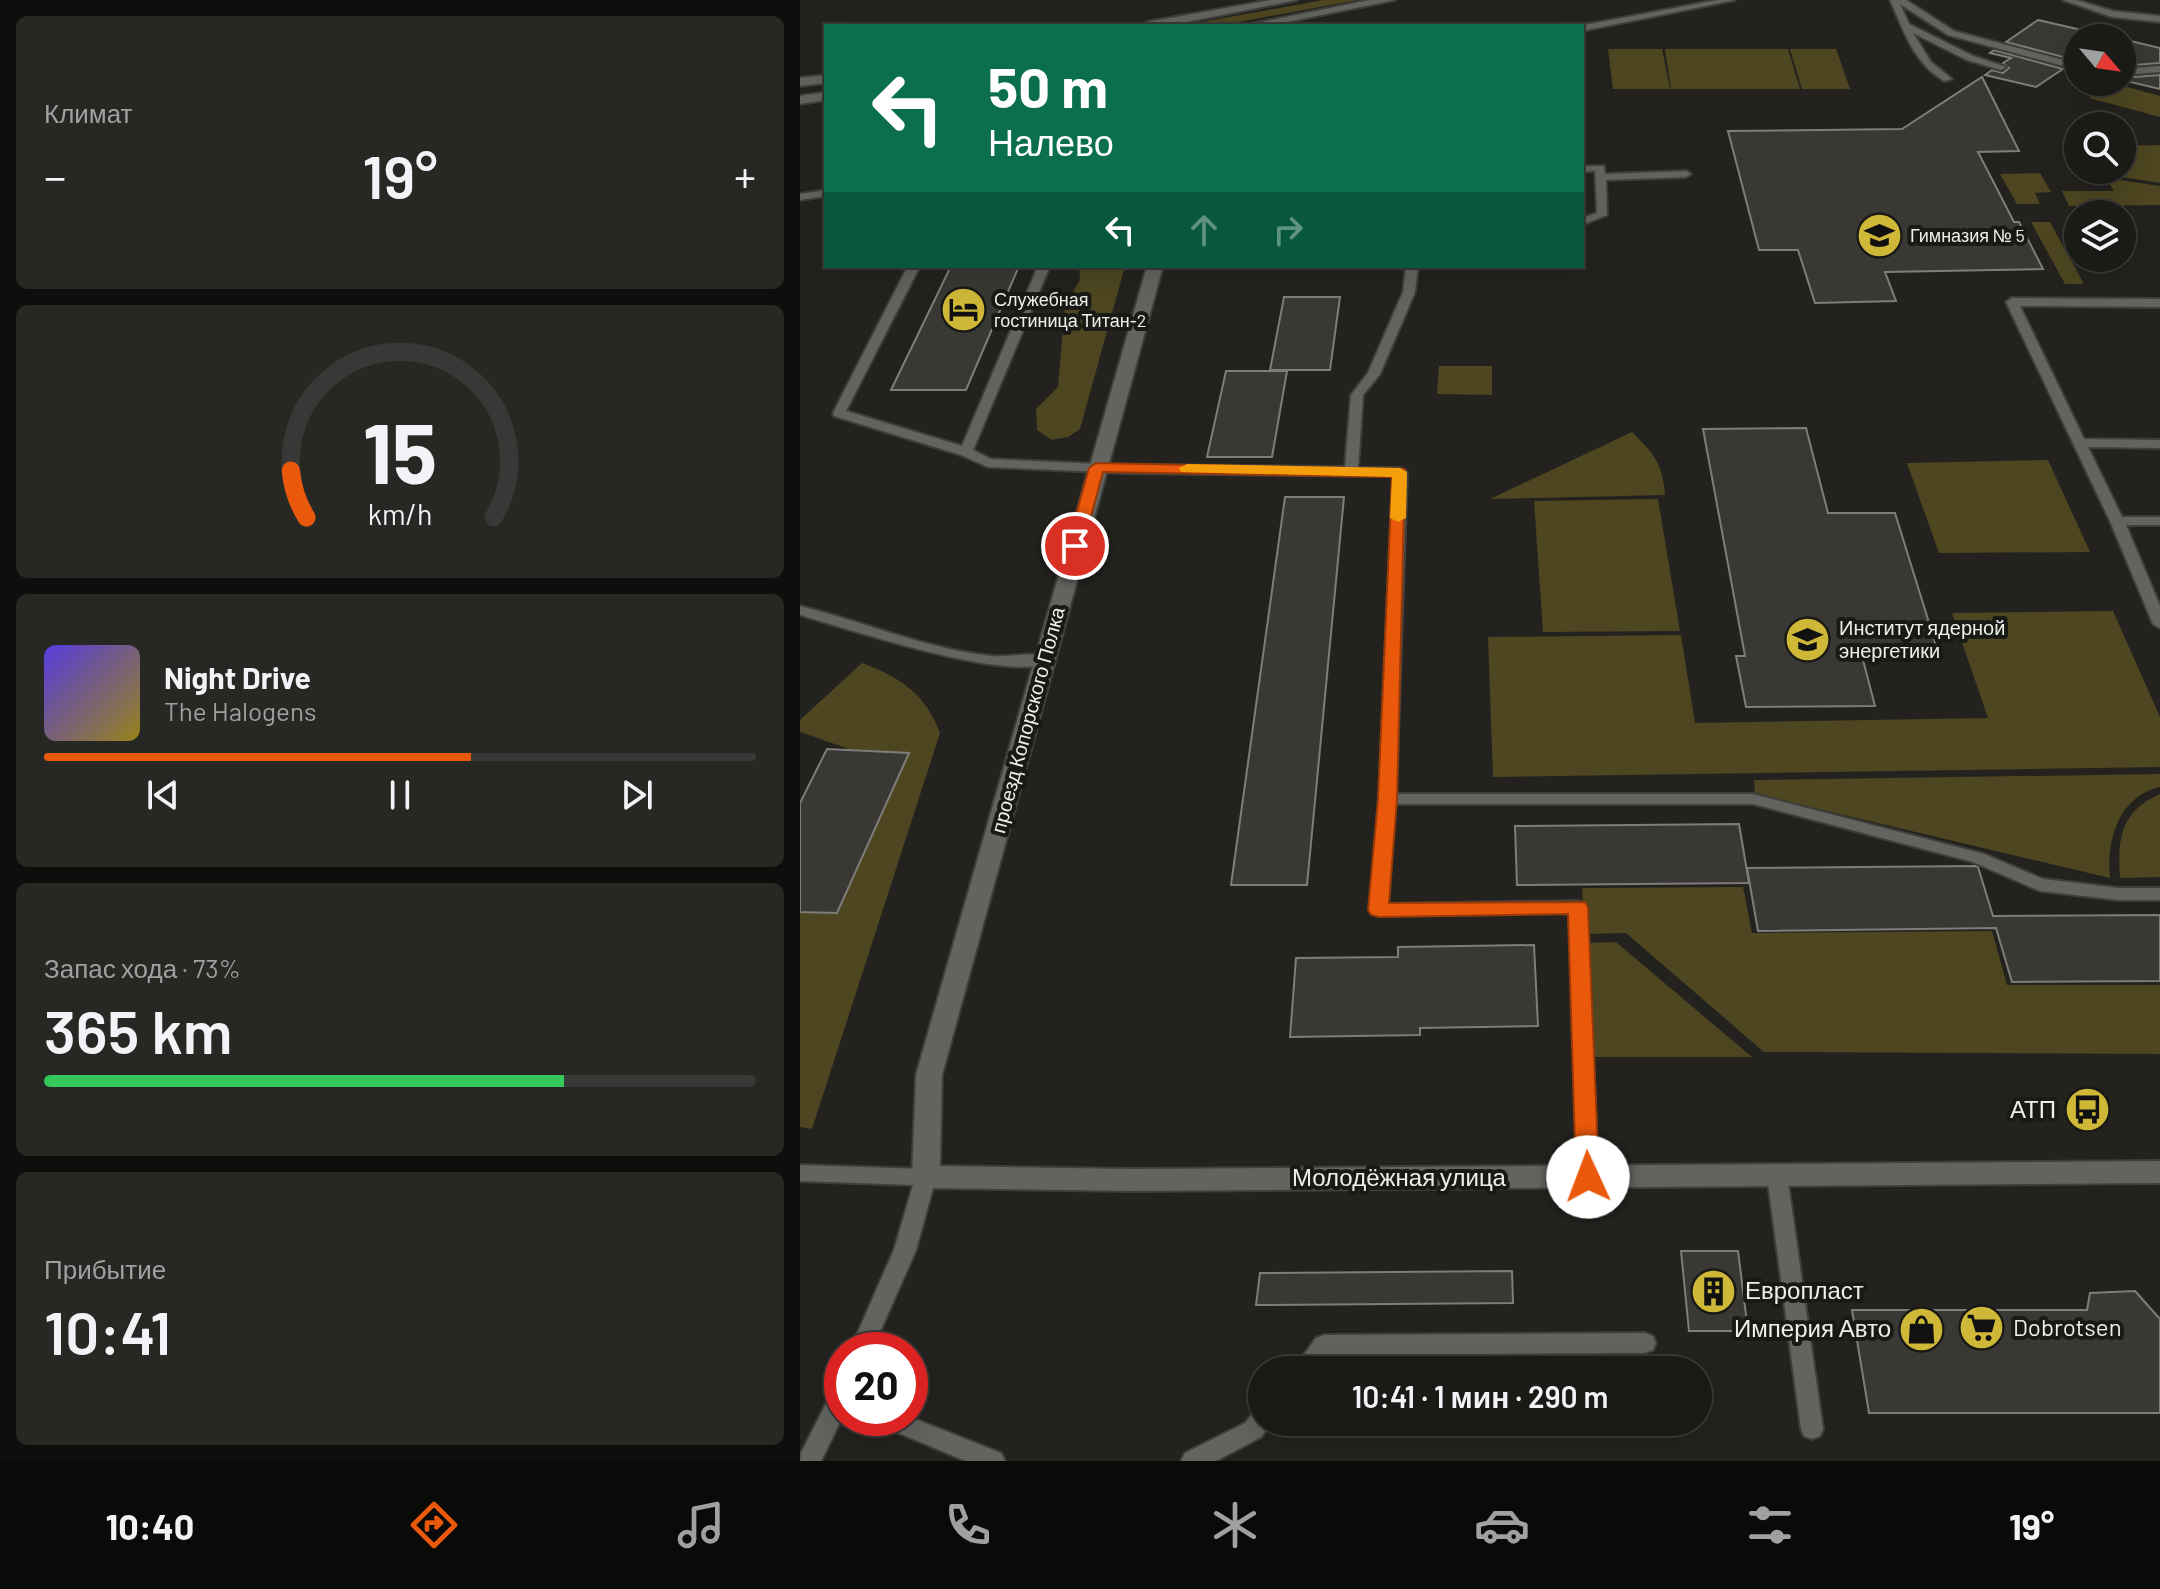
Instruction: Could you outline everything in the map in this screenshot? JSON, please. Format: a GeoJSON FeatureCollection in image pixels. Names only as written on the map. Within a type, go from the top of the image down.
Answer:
{"type":"FeatureCollection","features":[{"type":"Feature","properties":{"kind":"street"},"geometry":{"type":"LineString","coordinates":[[1158,24],[1291,0]]}},
{"type":"Feature","properties":{"kind":"street"},"geometry":{"type":"LineString","coordinates":[[1259,24],[1389,0]]}},
{"type":"Feature","properties":{"kind":"street"},"geometry":{"type":"LineString","coordinates":[[800,82],[824,79]]}},
{"type":"Feature","properties":{"kind":"street"},"geometry":{"type":"LineString","coordinates":[[800,100],[824,96]]}},
{"type":"Feature","properties":{"kind":"street","name":"проезд Копорского Полка"},"geometry":{"type":"LineString","coordinates":[[926,1177],[929,1075],[1096,468],[1154,268]]}},
{"type":"Feature","properties":{"kind":"street","name":"Молодёжная улица"},"geometry":{"type":"LineString","coordinates":[[926,1177],[1163,1180],[2160,1172]]}},
{"type":"Feature","properties":{"kind":"lane"},"geometry":{"type":"LineString","coordinates":[[1584,28],[1731,0]]}},
{"type":"Feature","properties":{"kind":"lane"},"geometry":{"type":"LineString","coordinates":[[1897,0],[1925,64],[1931,71],[1947,79]]}},
{"type":"Feature","properties":{"kind":"lane"},"geometry":{"type":"LineString","coordinates":[[1897,0],[1951,33],[2064,63]]}},
{"type":"Feature","properties":{"kind":"lane"},"geometry":{"type":"LineString","coordinates":[[2067,0],[2112,14],[2160,19]]}},
{"type":"Feature","properties":{"kind":"lane"},"geometry":{"type":"LineString","coordinates":[[1906,26],[1970,58],[2001,67]]}},
{"type":"Feature","properties":{"kind":"lane"},"geometry":{"type":"LineString","coordinates":[[2136,71],[2160,69]]}},
{"type":"Feature","properties":{"kind":"lane"},"geometry":{"type":"LineString","coordinates":[[1584,169],[1600,168],[1602,215],[1584,221]]}},
{"type":"Feature","properties":{"kind":"lane"},"geometry":{"type":"LineString","coordinates":[[1601,177],[1686,174]]}},
{"type":"Feature","properties":{"kind":"lane"},"geometry":{"type":"LineString","coordinates":[[800,197],[824,193]]}},
{"type":"Feature","properties":{"kind":"lane"},"geometry":{"type":"LineString","coordinates":[[913,268],[839,413],[966,452],[988,463],[1096,468],[1400,472],[1387,799],[1379,910],[1578,907],[1588,1177]]}},
{"type":"Feature","properties":{"kind":"lane"},"geometry":{"type":"LineString","coordinates":[[966,452],[1043,268]]}},
{"type":"Feature","properties":{"kind":"lane"},"geometry":{"type":"LineString","coordinates":[[1351,472],[1357,395],[1374,374],[1409,292],[1412,268]]}},
{"type":"Feature","properties":{"kind":"lane"},"geometry":{"type":"LineString","coordinates":[[2160,303],[2012,302],[2117,521],[2160,624]]}},
{"type":"Feature","properties":{"kind":"lane"},"geometry":{"type":"LineString","coordinates":[[2078,443],[2160,444]]}},
{"type":"Feature","properties":{"kind":"lane"},"geometry":{"type":"LineString","coordinates":[[2117,521],[2160,521]]}},
{"type":"Feature","properties":{"kind":"lane"},"geometry":{"type":"LineString","coordinates":[[800,610],[946,652],[992,661],[1044,660]]}},
{"type":"Feature","properties":{"kind":"lane"},"geometry":{"type":"LineString","coordinates":[[1387,799],[1753,799],[1978,858],[2040,885],[2119,894],[2160,894]]}},
{"type":"Feature","properties":{"kind":"lane"},"geometry":{"type":"LineString","coordinates":[[800,1173],[926,1177],[905,1250],[869,1332]]}},
{"type":"Feature","properties":{"kind":"lane"},"geometry":{"type":"LineString","coordinates":[[1777,1175],[1812,1429]]}},
{"type":"Feature","properties":{"kind":"lane"},"geometry":{"type":"LineString","coordinates":[[1315,1356],[1324,1345],[1645,1343]]}},
{"type":"Feature","properties":{"kind":"lane"},"geometry":{"type":"LineString","coordinates":[[809,1461],[824,1431]]}},
{"type":"Feature","properties":{"kind":"lane"},"geometry":{"type":"LineString","coordinates":[[1193,1461],[1248,1433]]}},
{"type":"Feature","properties":{"kind":"lane"},"geometry":{"type":"LineString","coordinates":[[928,1435],[993,1461]]}},
{"type":"Feature","properties":{"kind":"shaded area"},"geometry":{"type":"Polygon","coordinates":[[[1323,0],[1358,0],[1228,24],[1191,24],[1323,0]]]}},
{"type":"Feature","properties":{"kind":"shaded area"},"geometry":{"type":"Polygon","coordinates":[[[1608,49],[1662,49],[1670,89],[1613,89],[1608,49]]]}},
{"type":"Feature","properties":{"kind":"shaded area"},"geometry":{"type":"Polygon","coordinates":[[[1665,49],[1788,49],[1800,89],[1671,89],[1665,49]]]}},
{"type":"Feature","properties":{"kind":"shaded area"},"geometry":{"type":"Polygon","coordinates":[[[1790,49],[1836,49],[1850,89],[1802,89],[1790,49]]]}},
{"type":"Feature","properties":{"kind":"shaded area"},"geometry":{"type":"Polygon","coordinates":[[[2136,89],[2160,96],[2160,117],[2089,98],[2136,96],[2136,89]]]}},
{"type":"Feature","properties":{"kind":"shaded area"},"geometry":{"type":"Polygon","coordinates":[[[2160,145],[2160,183],[2136,179],[2136,146],[2160,145]]]}},
{"type":"Feature","properties":{"kind":"shaded area"},"geometry":{"type":"Polygon","coordinates":[[[2040,173],[2051,192],[2035,193],[2040,204],[2017,204],[2000,174],[2040,173]]]}},
{"type":"Feature","properties":{"kind":"shaded area"},"geometry":{"type":"Polygon","coordinates":[[[2136,182],[2160,186],[2160,205],[2136,205],[2136,200],[2066,200],[2062,191],[2114,191],[2110,184],[2136,182]]]}},
{"type":"Feature","properties":{"kind":"shaded area"},"geometry":{"type":"Polygon","coordinates":[[[2031,222],[2050,222],[2064,248],[2064,272],[2077,272],[2084,284],[2065,284],[2031,222]]]}},
{"type":"Feature","properties":{"kind":"shaded area"},"geometry":{"type":"Polygon","coordinates":[[[1079,268],[1124,268],[1080,429],[1068,437],[1052,440],[1037,430],[1036,409],[1058,387],[1065,305],[1080,280],[1079,268]]]}},
{"type":"Feature","properties":{"kind":"shaded area"},"geometry":{"type":"Polygon","coordinates":[[[1439,366],[1492,366],[1492,395],[1437,394],[1439,366]]]}},
{"type":"Feature","properties":{"kind":"shaded area"},"geometry":{"type":"Polygon","coordinates":[[[1632,432],[1656,459],[1665,495],[1490,499],[1632,432]]]}},
{"type":"Feature","properties":{"kind":"shaded area"},"geometry":{"type":"Polygon","coordinates":[[[2048,460],[2090,552],[1939,553],[1907,463],[2048,460]]]}},
{"type":"Feature","properties":{"kind":"shaded area"},"geometry":{"type":"Polygon","coordinates":[[[1658,499],[1680,631],[1543,632],[1534,501],[1658,499]]]}},
{"type":"Feature","properties":{"kind":"shaded area"},"geometry":{"type":"Polygon","coordinates":[[[2113,611],[2160,717],[2160,767],[1493,777],[1488,637],[1681,635],[1695,723],[1988,718],[1952,613],[2113,611]]]}},
{"type":"Feature","properties":{"kind":"shaded area"},"geometry":{"type":"Polygon","coordinates":[[[862,663],[900,681],[919,697],[940,733],[812,1129],[800,1127],[800,845],[849,749],[800,732],[800,720],[862,663]]]}},
{"type":"Feature","properties":{"kind":"shaded area"},"geometry":{"type":"Polygon","coordinates":[[[2160,774],[2160,787],[2134,800],[2118,822],[2110,849],[2110,878],[1755,794],[1754,780],[2160,774]]]}},
{"type":"Feature","properties":{"kind":"shaded area"},"geometry":{"type":"Polygon","coordinates":[[[2160,794],[2160,877],[2120,878],[2124,827],[2137,809],[2160,794]]]}},
{"type":"Feature","properties":{"kind":"shaded area"},"geometry":{"type":"Polygon","coordinates":[[[1743,887],[1752,933],[1992,931],[2007,985],[2160,985],[2160,1054],[1764,1052],[1626,933],[1585,934],[1582,888],[1743,887]]]}},
{"type":"Feature","properties":{"kind":"shaded area"},"geometry":{"type":"Polygon","coordinates":[[[1616,942],[1752,1057],[1591,1057],[1584,943],[1616,942]]]}},
{"type":"Feature","properties":{"kind":"building"},"geometry":{"type":"Polygon","coordinates":[[[2038,20],[2064,26],[2064,57],[2006,42],[2038,20]]]}},
{"type":"Feature","properties":{"kind":"building"},"geometry":{"type":"Polygon","coordinates":[[[2136,42],[2160,48],[2160,63],[2136,65],[2136,42]]]}},
{"type":"Feature","properties":{"kind":"building"},"geometry":{"type":"Polygon","coordinates":[[[1994,50],[2063,69],[2036,87],[1985,75],[1992,70],[2003,73],[2009,68],[2003,63],[2011,58],[1990,53],[1994,50]]]}},
{"type":"Feature","properties":{"kind":"building"},"geometry":{"type":"Polygon","coordinates":[[[2160,75],[2160,89],[2136,83],[2136,77],[2160,75]]]}},
{"type":"Feature","properties":{"kind":"building"},"geometry":{"type":"Polygon","coordinates":[[[1982,77],[2019,151],[1978,152],[2014,222],[2019,222],[2043,269],[1885,272],[1896,301],[1815,303],[1798,250],[1759,250],[1728,131],[1902,129],[1982,77]]]}},
{"type":"Feature","properties":{"kind":"building"},"geometry":{"type":"Polygon","coordinates":[[[950,268],[1018,268],[966,390],[891,390],[950,268]]]}},
{"type":"Feature","properties":{"kind":"building"},"geometry":{"type":"Polygon","coordinates":[[[1284,297],[1340,297],[1330,370],[1270,370],[1284,297]]]}},
{"type":"Feature","properties":{"kind":"building"},"geometry":{"type":"Polygon","coordinates":[[[1226,371],[1287,371],[1272,457],[1207,457],[1226,371]]]}},
{"type":"Feature","properties":{"kind":"building"},"geometry":{"type":"Polygon","coordinates":[[[1806,428],[1828,513],[1895,513],[1939,655],[1862,656],[1875,706],[1746,707],[1736,656],[1745,656],[1703,429],[1806,428]]]}},
{"type":"Feature","properties":{"kind":"building"},"geometry":{"type":"Polygon","coordinates":[[[1285,497],[1344,497],[1307,885],[1231,885],[1285,497]]]}},
{"type":"Feature","properties":{"kind":"building"},"geometry":{"type":"Polygon","coordinates":[[[827,749],[909,753],[837,913],[800,912],[800,803],[827,749]]]}},
{"type":"Feature","properties":{"kind":"building"},"geometry":{"type":"Polygon","coordinates":[[[1739,824],[1749,883],[1517,885],[1515,826],[1739,824]]]}},
{"type":"Feature","properties":{"kind":"building"},"geometry":{"type":"Polygon","coordinates":[[[1978,867],[1993,916],[2160,915],[2160,981],[2012,982],[1996,928],[1758,931],[1747,868],[1978,867]]]}},
{"type":"Feature","properties":{"kind":"building"},"geometry":{"type":"Polygon","coordinates":[[[1534,945],[1538,1026],[1420,1028],[1420,1035],[1290,1037],[1296,958],[1398,957],[1398,947],[1534,945]]]}},
{"type":"Feature","properties":{"kind":"building","name":"Европласт"},"geometry":{"type":"Polygon","coordinates":[[[1681,1251],[1738,1251],[1748,1331],[1689,1331],[1681,1251]]]}},
{"type":"Feature","properties":{"kind":"building"},"geometry":{"type":"Polygon","coordinates":[[[1512,1271],[1513,1303],[1256,1305],[1260,1273],[1512,1271]]]}},
{"type":"Feature","properties":{"kind":"building"},"geometry":{"type":"Polygon","coordinates":[[[2135,1291],[2160,1319],[2160,1413],[1869,1413],[1852,1310],[2087,1310],[2090,1293],[2135,1291]]]}},
{"type":"Feature","properties":{"kind":"slow traffic"},"geometry":{"type":"LineString","coordinates":[[1187,468],[1400,472],[1398,518]]}},
{"type":"Feature","properties":{"kind":"place","name":"Гимназия № 5"},"geometry":{"type":"Point","coordinates":[1879,236]}},
{"type":"Feature","properties":{"kind":"place","name":"Служебная гостиница Титан-2"},"geometry":{"type":"Point","coordinates":[963,310]}},
{"type":"Feature","properties":{"kind":"place","name":"Институт ядерной энергетики"},"geometry":{"type":"Point","coordinates":[1808,639]}},
{"type":"Feature","properties":{"kind":"place","name":"АТП"},"geometry":{"type":"Point","coordinates":[2087,1110]}},
{"type":"Feature","properties":{"kind":"place","name":"Европласт"},"geometry":{"type":"Point","coordinates":[1714,1291]}},
{"type":"Feature","properties":{"kind":"place","name":"Dobrotsen"},"geometry":{"type":"Point","coordinates":[1982,1328]}},
{"type":"Feature","properties":{"kind":"place","name":"Империя Авто"},"geometry":{"type":"Point","coordinates":[1922,1329]}},
{"type":"Feature","properties":{"kind":"route"},"geometry":{"type":"LineString","coordinates":[[1075,546],[1096,468],[1400,472],[1387,799],[1379,910],[1578,907],[1588,1177]]}}]}
